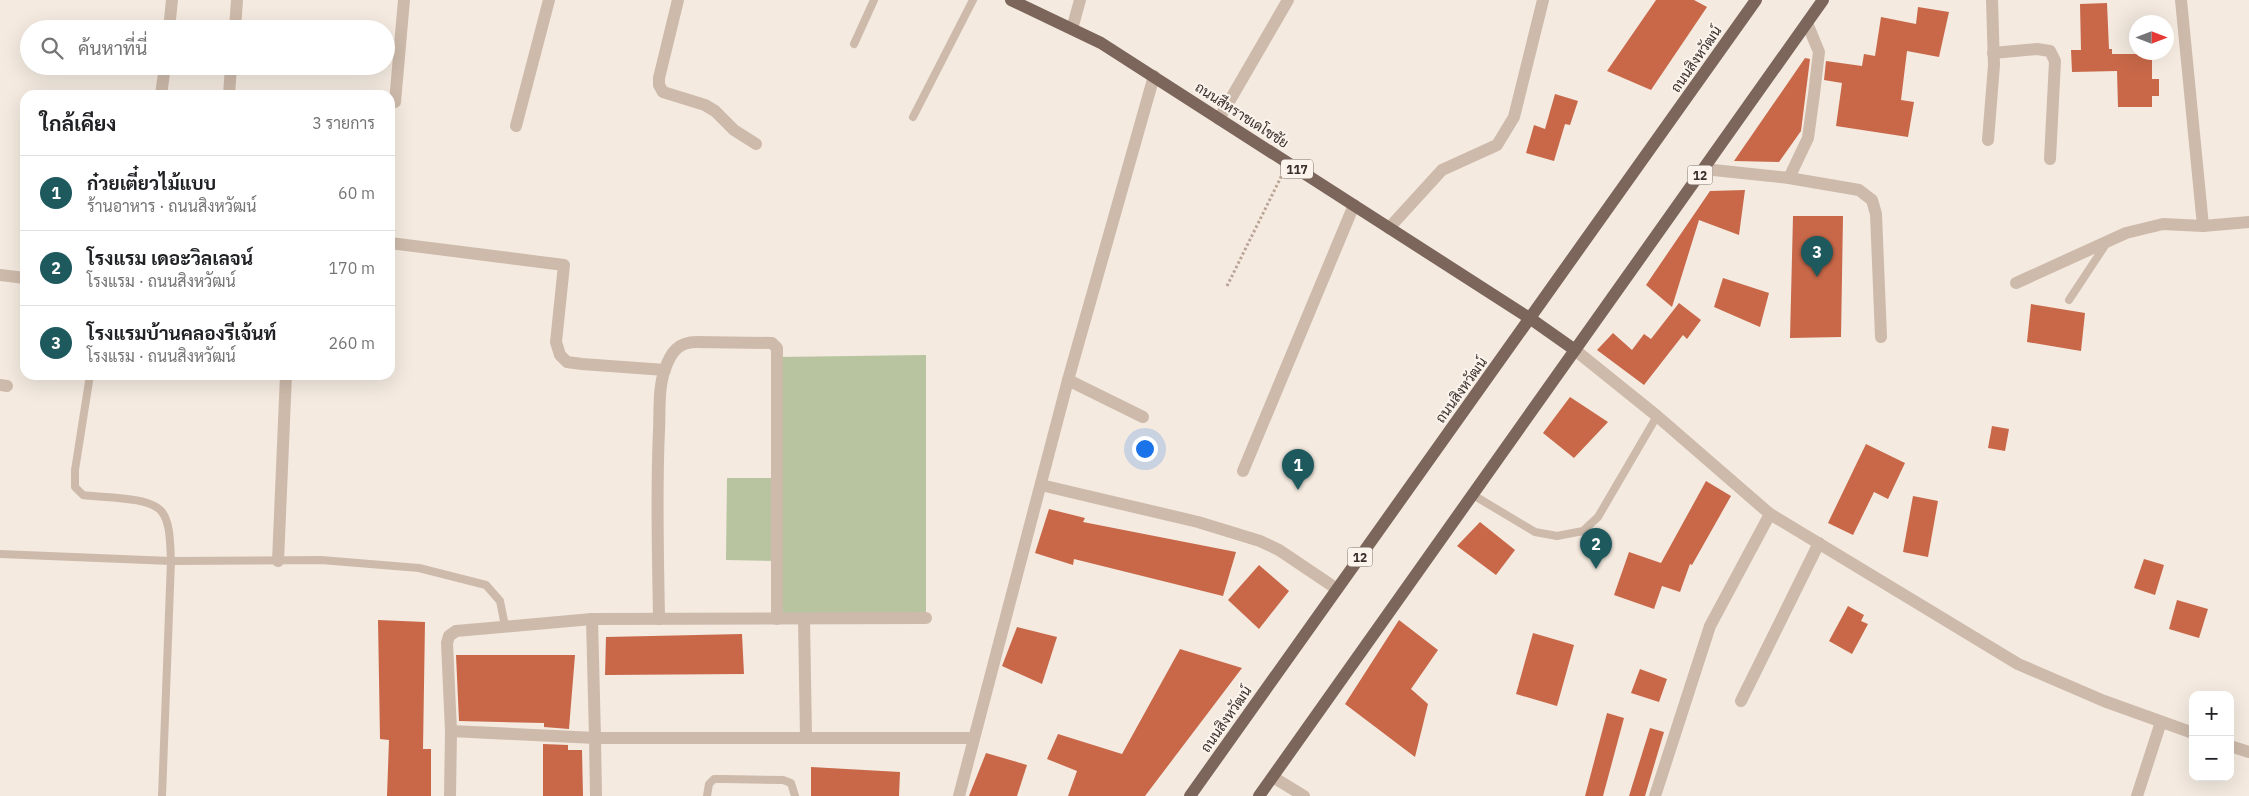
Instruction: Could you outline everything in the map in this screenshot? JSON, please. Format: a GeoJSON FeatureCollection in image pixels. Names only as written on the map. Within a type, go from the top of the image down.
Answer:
{"type":"FeatureCollection","features":[{"type":"Feature","properties":{"kind":"main road","name":"ถนนสีหราชเดโชชัย"},"geometry":{"type":"LineString","coordinates":[[1011,0],[1101,43],[1531,319],[1575,350]]}},
{"type":"Feature","properties":{"kind":"main road","name":"ถนนสิงหวัฒน์"},"geometry":{"type":"LineString","coordinates":[[1190,796],[1756,0]]}},
{"type":"Feature","properties":{"kind":"main road","name":"12"},"geometry":{"type":"LineString","coordinates":[[1259,796],[1823,0]]}},
{"type":"Feature","properties":{"kind":"street"},"geometry":{"type":"LineString","coordinates":[[170,20],[172,0]]}},
{"type":"Feature","properties":{"kind":"street"},"geometry":{"type":"LineString","coordinates":[[236,20],[237,0]]}},
{"type":"Feature","properties":{"kind":"street"},"geometry":{"type":"LineString","coordinates":[[395,102],[404,0]]}},
{"type":"Feature","properties":{"kind":"street"},"geometry":{"type":"LineString","coordinates":[[516,126],[549,0]]}},
{"type":"Feature","properties":{"kind":"street"},"geometry":{"type":"LineString","coordinates":[[678,0],[659,78],[659,85],[663,92],[705,105],[715,111],[734,130],[756,144]]}},
{"type":"Feature","properties":{"kind":"street"},"geometry":{"type":"LineString","coordinates":[[1072,29],[1080,0]]}},
{"type":"Feature","properties":{"kind":"street"},"geometry":{"type":"LineString","coordinates":[[1220,119],[1288,0]]}},
{"type":"Feature","properties":{"kind":"street"},"geometry":{"type":"LineString","coordinates":[[1389,228],[1442,170],[1497,145],[1514,117],[1543,0]]}},
{"type":"Feature","properties":{"kind":"street"},"geometry":{"type":"LineString","coordinates":[[1988,140],[1993,53],[1992,0]]}},
{"type":"Feature","properties":{"kind":"street"},"geometry":{"type":"LineString","coordinates":[[2181,0],[2204,226]]}},
{"type":"Feature","properties":{"kind":"street"},"geometry":{"type":"LineString","coordinates":[[1789,178],[1808,138],[1819,52],[1807,22]]}},
{"type":"Feature","properties":{"kind":"street"},"geometry":{"type":"LineString","coordinates":[[1993,53],[2036,49],[2050,51],[2055,60],[2050,158]]}},
{"type":"Feature","properties":{"kind":"street"},"geometry":{"type":"LineString","coordinates":[[162,90],[163,75]]}},
{"type":"Feature","properties":{"kind":"street"},"geometry":{"type":"LineString","coordinates":[[229,90],[230,75]]}},
{"type":"Feature","properties":{"kind":"street"},"geometry":{"type":"LineString","coordinates":[[959,796],[1068,380],[1154,76]]}},
{"type":"Feature","properties":{"kind":"street"},"geometry":{"type":"LineString","coordinates":[[1704,170],[1789,178],[1859,190],[1872,200],[1876,214],[1881,337]]}},
{"type":"Feature","properties":{"kind":"street"},"geometry":{"type":"LineString","coordinates":[[1243,471],[1354,205]]}},
{"type":"Feature","properties":{"kind":"street"},"geometry":{"type":"LineString","coordinates":[[2016,283],[2126,233],[2163,224],[2204,226],[2249,222]]}},
{"type":"Feature","properties":{"kind":"street"},"geometry":{"type":"LineString","coordinates":[[395,244],[564,265],[556,342],[560,355],[567,362],[664,370]]}},
{"type":"Feature","properties":{"kind":"street"},"geometry":{"type":"LineString","coordinates":[[0,275],[20,277]]}},
{"type":"Feature","properties":{"kind":"street"},"geometry":{"type":"LineString","coordinates":[[659,619],[657,484],[664,370],[674,353],[684,343],[772,343],[776,346],[777,619]]}},
{"type":"Feature","properties":{"kind":"street"},"geometry":{"type":"LineString","coordinates":[[1575,350],[1658,416],[1770,514],[2018,664],[2104,701],[2189,732]]}},
{"type":"Feature","properties":{"kind":"street"},"geometry":{"type":"LineString","coordinates":[[278,561],[286,380]]}},
{"type":"Feature","properties":{"kind":"street"},"geometry":{"type":"LineString","coordinates":[[1068,380],[1143,417]]}},
{"type":"Feature","properties":{"kind":"street"},"geometry":{"type":"LineString","coordinates":[[1041,485],[1198,522],[1260,541],[1279,550],[1337,589]]}},
{"type":"Feature","properties":{"kind":"street"},"geometry":{"type":"LineString","coordinates":[[1655,796],[1710,626],[1770,514]]}},
{"type":"Feature","properties":{"kind":"street"},"geometry":{"type":"LineString","coordinates":[[1741,701],[1819,543]]}},
{"type":"Feature","properties":{"kind":"street"},"geometry":{"type":"LineString","coordinates":[[450,796],[451,731],[447,643],[449,636],[460,630],[592,619],[926,618]]}},
{"type":"Feature","properties":{"kind":"street"},"geometry":{"type":"LineString","coordinates":[[592,619],[596,796]]}},
{"type":"Feature","properties":{"kind":"street"},"geometry":{"type":"LineString","coordinates":[[804,619],[806,737]]}},
{"type":"Feature","properties":{"kind":"street"},"geometry":{"type":"LineString","coordinates":[[2137,796],[2161,722]]}},
{"type":"Feature","properties":{"kind":"street"},"geometry":{"type":"LineString","coordinates":[[451,731],[595,738],[974,738]]}},
{"type":"Feature","properties":{"kind":"street"},"geometry":{"type":"LineString","coordinates":[[2234,747],[2249,752]]}},
{"type":"Feature","properties":{"kind":"street"},"geometry":{"type":"LineString","coordinates":[[1273,776],[1304,796]]}},
{"type":"Feature","properties":{"kind":"lane"},"geometry":{"type":"LineString","coordinates":[[854,44],[874,0]]}},
{"type":"Feature","properties":{"kind":"lane"},"geometry":{"type":"LineString","coordinates":[[913,117],[972,0]]}},
{"type":"Feature","properties":{"kind":"lane"},"geometry":{"type":"LineString","coordinates":[[2069,300],[2109,240]]}},
{"type":"Feature","properties":{"kind":"lane"},"geometry":{"type":"LineString","coordinates":[[89,380],[74,470],[75,487],[83,495],[154,504],[162,512],[168,528],[172,561],[162,796]]}},
{"type":"Feature","properties":{"kind":"lane"},"geometry":{"type":"LineString","coordinates":[[1473,495],[1535,532],[1557,536],[1583,531],[1598,517],[1658,416]]}},
{"type":"Feature","properties":{"kind":"lane"},"geometry":{"type":"LineString","coordinates":[[0,554],[172,561],[321,560],[419,568],[486,585],[500,601],[505,626]]}},
{"type":"Feature","properties":{"kind":"lane"},"geometry":{"type":"LineString","coordinates":[[707,796],[709,784],[714,779],[723,779],[783,780],[791,784],[795,796]]}},
{"type":"Feature","properties":{"kind":"path"},"geometry":{"type":"LineString","coordinates":[[1227,286],[1288,163]]}},
{"type":"Feature","properties":{"kind":"green space"},"geometry":{"type":"Polygon","coordinates":[[[926,355],[926,618],[777,619],[777,561],[726,560],[727,478],[777,478],[778,357],[926,355]]]}},
{"type":"Feature","properties":{"kind":"building"},"geometry":{"type":"Polygon","coordinates":[[[1656,0],[1694,0],[1707,7],[1651,90],[1607,71],[1656,0]]]}},
{"type":"Feature","properties":{"kind":"building"},"geometry":{"type":"Polygon","coordinates":[[[2107,3],[2109,49],[2112,49],[2112,54],[2129,54],[2129,60],[2152,60],[2152,79],[2159,79],[2159,96],[2152,96],[2152,107],[2118,107],[2117,71],[2072,72],[2071,50],[2081,50],[2080,4],[2107,3]]]}},
{"type":"Feature","properties":{"kind":"building"},"geometry":{"type":"Polygon","coordinates":[[[1918,7],[1949,12],[1939,57],[1907,51],[1901,100],[1914,102],[1908,137],[1836,126],[1842,83],[1824,80],[1826,61],[1862,66],[1864,54],[1875,56],[1881,17],[1916,24],[1918,7]]]}},
{"type":"Feature","properties":{"kind":"building"},"geometry":{"type":"Polygon","coordinates":[[[1805,58],[1810,59],[1801,131],[1779,162],[1734,161],[1805,58]]]}},
{"type":"Feature","properties":{"kind":"building"},"geometry":{"type":"Polygon","coordinates":[[[1555,94],[1578,101],[1570,125],[1565,124],[1554,161],[1526,153],[1534,125],[1545,129],[1555,94]]]}},
{"type":"Feature","properties":{"kind":"building"},"geometry":{"type":"Polygon","coordinates":[[[1745,190],[1739,235],[1699,220],[1672,307],[1646,285],[1710,191],[1745,190]]]}},
{"type":"Feature","properties":{"kind":"building"},"geometry":{"type":"Polygon","coordinates":[[[1793,216],[1843,216],[1841,337],[1790,338],[1793,216]]]}},
{"type":"Feature","properties":{"kind":"building"},"geometry":{"type":"Polygon","coordinates":[[[1723,278],[1769,293],[1760,327],[1714,307],[1723,278]]]}},
{"type":"Feature","properties":{"kind":"building"},"geometry":{"type":"Polygon","coordinates":[[[1679,303],[1701,320],[1687,339],[1683,335],[1644,385],[1597,350],[1613,333],[1632,350],[1644,334],[1651,339],[1679,303]]]}},
{"type":"Feature","properties":{"kind":"building"},"geometry":{"type":"Polygon","coordinates":[[[2031,304],[2085,313],[2081,351],[2027,342],[2031,304]]]}},
{"type":"Feature","properties":{"kind":"building"},"geometry":{"type":"Polygon","coordinates":[[[1570,397],[1608,422],[1574,458],[1543,433],[1570,397]]]}},
{"type":"Feature","properties":{"kind":"building"},"geometry":{"type":"Polygon","coordinates":[[[1992,426],[2009,429],[2005,451],[1988,448],[1992,426]]]}},
{"type":"Feature","properties":{"kind":"building"},"geometry":{"type":"Polygon","coordinates":[[[1866,444],[1905,463],[1888,499],[1874,492],[1853,535],[1828,523],[1866,444]]]}},
{"type":"Feature","properties":{"kind":"building"},"geometry":{"type":"Polygon","coordinates":[[[1706,481],[1731,496],[1692,565],[1690,564],[1680,592],[1662,586],[1654,609],[1614,595],[1629,552],[1661,563],[1706,481]]]}},
{"type":"Feature","properties":{"kind":"building"},"geometry":{"type":"Polygon","coordinates":[[[1913,496],[1938,501],[1928,557],[1903,552],[1913,496]]]}},
{"type":"Feature","properties":{"kind":"building"},"geometry":{"type":"Polygon","coordinates":[[[1049,509],[1085,518],[1083,522],[1236,552],[1223,596],[1074,559],[1073,565],[1035,553],[1049,509]]]}},
{"type":"Feature","properties":{"kind":"building"},"geometry":{"type":"Polygon","coordinates":[[[1480,522],[1515,550],[1496,575],[1457,546],[1480,522]]]}},
{"type":"Feature","properties":{"kind":"building"},"geometry":{"type":"Polygon","coordinates":[[[2144,559],[2164,565],[2155,595],[2134,588],[2144,559]]]}},
{"type":"Feature","properties":{"kind":"building"},"geometry":{"type":"Polygon","coordinates":[[[1259,565],[1289,591],[1259,629],[1228,600],[1259,565]]]}},
{"type":"Feature","properties":{"kind":"building"},"geometry":{"type":"Polygon","coordinates":[[[2177,600],[2208,609],[2199,638],[2169,629],[2177,600]]]}},
{"type":"Feature","properties":{"kind":"building"},"geometry":{"type":"Polygon","coordinates":[[[1848,606],[1864,615],[1861,621],[1868,624],[1852,654],[1829,641],[1848,606]]]}},
{"type":"Feature","properties":{"kind":"building"},"geometry":{"type":"Polygon","coordinates":[[[378,620],[425,622],[423,749],[431,749],[431,796],[387,796],[389,740],[380,739],[378,620]]]}},
{"type":"Feature","properties":{"kind":"building"},"geometry":{"type":"Polygon","coordinates":[[[1399,620],[1438,650],[1411,689],[1428,704],[1415,757],[1345,704],[1399,620]]]}},
{"type":"Feature","properties":{"kind":"building"},"geometry":{"type":"Polygon","coordinates":[[[1017,627],[1057,637],[1042,684],[1002,666],[1017,627]]]}},
{"type":"Feature","properties":{"kind":"building"},"geometry":{"type":"Polygon","coordinates":[[[1533,633],[1574,645],[1557,706],[1516,694],[1533,633]]]}},
{"type":"Feature","properties":{"kind":"building"},"geometry":{"type":"Polygon","coordinates":[[[742,634],[744,674],[605,675],[606,637],[742,634]]]}},
{"type":"Feature","properties":{"kind":"building"},"geometry":{"type":"Polygon","coordinates":[[[1180,649],[1242,668],[1145,796],[1068,796],[1077,771],[1047,759],[1058,734],[1122,754],[1180,649]]]}},
{"type":"Feature","properties":{"kind":"building"},"geometry":{"type":"Polygon","coordinates":[[[456,655],[575,655],[569,729],[544,727],[544,723],[459,721],[456,655]]]}},
{"type":"Feature","properties":{"kind":"building"},"geometry":{"type":"Polygon","coordinates":[[[1640,669],[1667,679],[1659,702],[1631,693],[1640,669]]]}},
{"type":"Feature","properties":{"kind":"building"},"geometry":{"type":"Polygon","coordinates":[[[1607,713],[1624,718],[1603,796],[1585,796],[1607,713]]]}},
{"type":"Feature","properties":{"kind":"building"},"geometry":{"type":"Polygon","coordinates":[[[1650,728],[1664,732],[1645,796],[1629,796],[1650,728]]]}},
{"type":"Feature","properties":{"kind":"building"},"geometry":{"type":"Polygon","coordinates":[[[543,744],[568,745],[568,750],[582,750],[583,796],[543,796],[543,744]]]}},
{"type":"Feature","properties":{"kind":"building"},"geometry":{"type":"Polygon","coordinates":[[[986,753],[1027,765],[1017,796],[969,796],[986,753]]]}},
{"type":"Feature","properties":{"kind":"building"},"geometry":{"type":"Polygon","coordinates":[[[811,767],[900,772],[899,796],[811,796],[811,767]]]}},
{"type":"Feature","properties":{"kind":"place","name":"โรงแรมบ้านคลองรีเจ้นท์"},"geometry":{"type":"Point","coordinates":[1817,277]}},
{"type":"Feature","properties":{"kind":"place","name":"ก๋วยเตี๋ยวไม้แบบ"},"geometry":{"type":"Point","coordinates":[1298,490]}},
{"type":"Feature","properties":{"kind":"place","name":"โรงแรม เดอะวิลเลจน์"},"geometry":{"type":"Point","coordinates":[1596,569]}}]}
